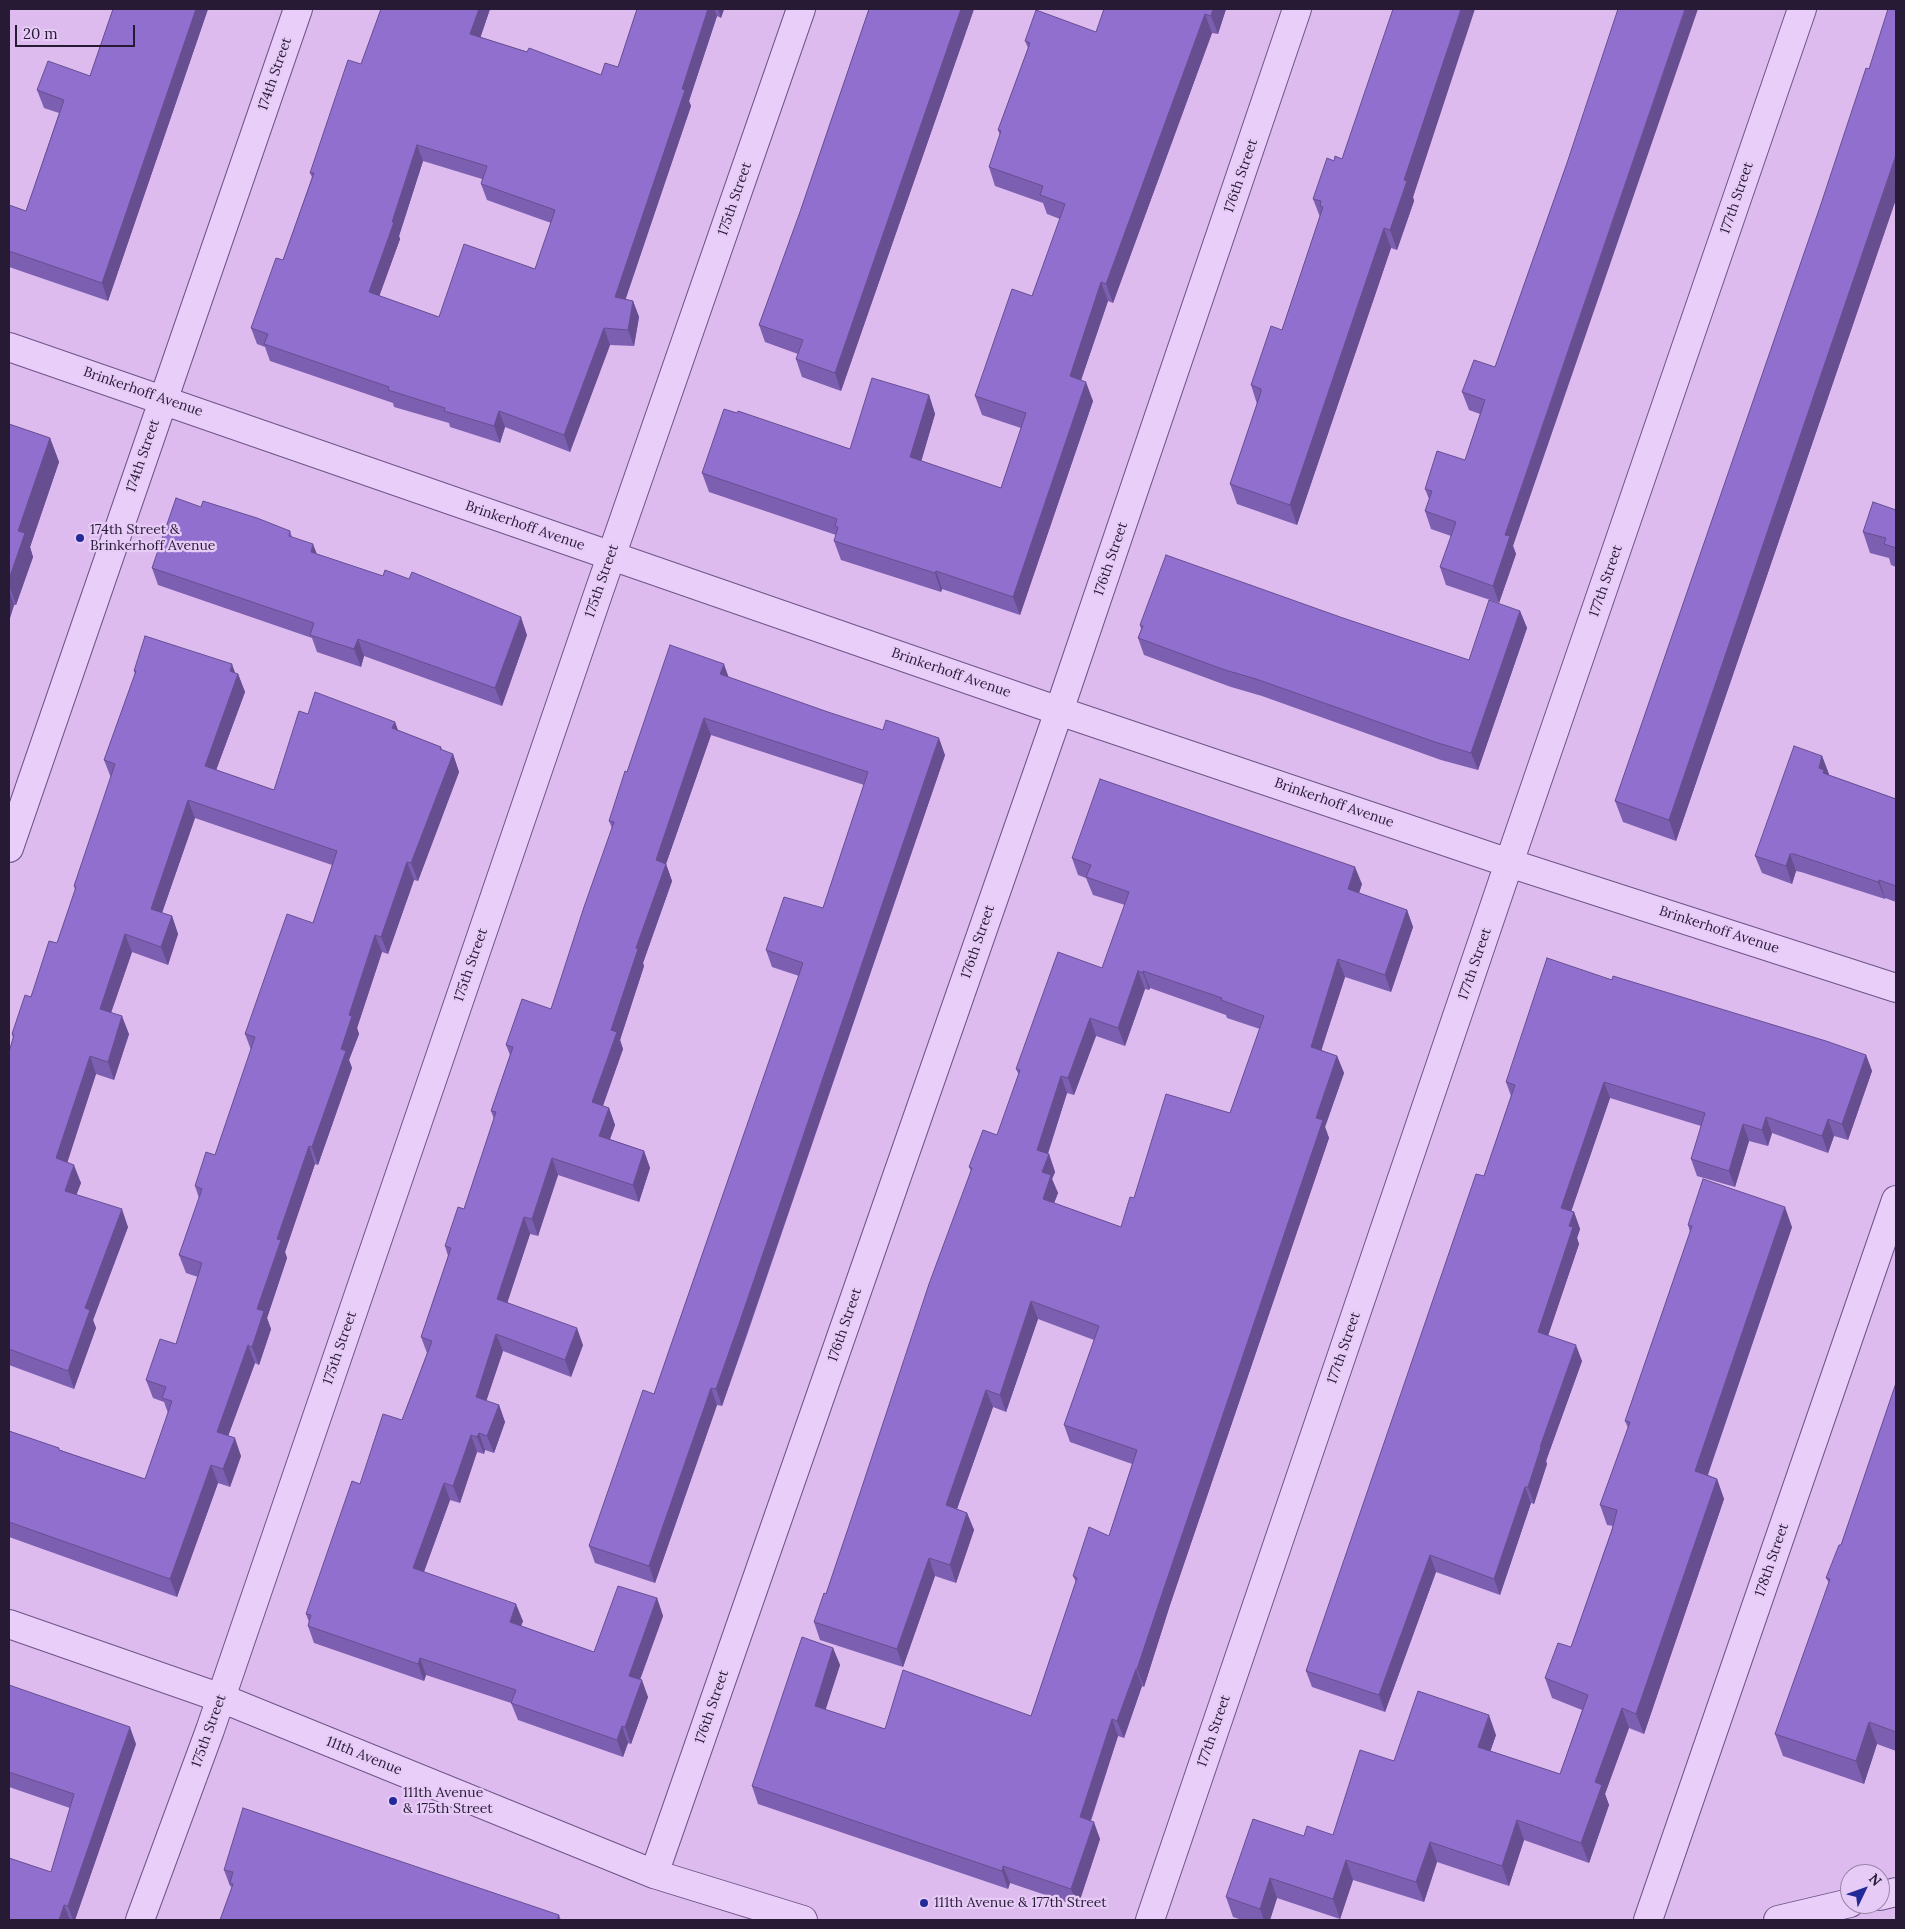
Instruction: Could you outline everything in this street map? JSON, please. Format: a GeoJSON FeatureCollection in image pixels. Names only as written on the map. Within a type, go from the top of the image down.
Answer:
{"type":"FeatureCollection","features":[{"type":"Feature","properties":{"kind":"street","name":"174th Street"},"geometry":{"type":"LineString","coordinates":[[9,848],[298,9]]}},
{"type":"Feature","properties":{"kind":"street","name":"175th Street"},"geometry":{"type":"LineString","coordinates":[[140,1920],[221,1698],[611,557],[801,9]]}},
{"type":"Feature","properties":{"kind":"street","name":"176th Street"},"geometry":{"type":"LineString","coordinates":[[654,1874],[1059,711],[1297,9]]}},
{"type":"Feature","properties":{"kind":"street","name":"177th Street"},"geometry":{"type":"LineString","coordinates":[[1150,1920],[1509,863],[1802,9]]}},
{"type":"Feature","properties":{"kind":"street","name":"Brinkerhoff Avenue"},"geometry":{"type":"LineString","coordinates":[[9,347],[1059,711],[1509,863],[1896,988]]}},
{"type":"Feature","properties":{"kind":"street","name":"178th Street"},"geometry":{"type":"LineString","coordinates":[[1648,1920],[1896,1200]]}},
{"type":"Feature","properties":{"kind":"street","name":"111th Avenue"},"geometry":{"type":"LineString","coordinates":[[9,1624],[221,1698],[654,1874],[803,1920]]}},
{"type":"Feature","properties":{"kind":"street"},"geometry":{"type":"LineString","coordinates":[[1778,1920],[1840,1905]]}},
{"type":"Feature","properties":{"kind":"building"},"geometry":{"type":"Polygon","coordinates":[[[113,9],[196,9],[102,283],[9,251],[9,205],[26,211],[64,100],[37,90],[48,61],[90,76],[113,9]]]}},
{"type":"Feature","properties":{"kind":"building"},"geometry":{"type":"Polygon","coordinates":[[[381,9],[479,9],[470,34],[527,52],[529,48],[601,75],[605,63],[618,67],[637,9],[708,9],[682,89],[685,90],[615,297],[633,301],[628,330],[604,328],[564,435],[499,411],[494,426],[444,411],[445,408],[388,390],[389,387],[264,344],[268,334],[251,328],[276,258],[283,260],[314,173],[310,173],[348,60],[361,64],[381,9]],[[417,145],[392,222],[394,222],[369,292],[439,317],[464,244],[535,269],[555,210],[481,184],[487,166],[417,145]]]}},
{"type":"Feature","properties":{"kind":"building"},"geometry":{"type":"Polygon","coordinates":[[[869,9],[961,9],[835,373],[796,359],[803,340],[759,325],[800,212],[869,9]]]}},
{"type":"Feature","properties":{"kind":"building"},"geometry":{"type":"Polygon","coordinates":[[[1104,9],[1213,9],[1211,16],[1205,14],[1106,284],[1101,282],[1070,376],[1086,382],[1013,597],[936,571],[935,573],[834,541],[838,527],[835,526],[837,519],[702,473],[724,409],[737,413],[738,411],[850,449],[872,378],[929,395],[910,457],[1001,488],[1026,413],[975,396],[1012,289],[1032,296],[1065,204],[1040,195],[1043,186],[989,167],[1001,131],[998,130],[1030,43],[1025,41],[1036,10],[1096,32],[1104,9]]]}},
{"type":"Feature","properties":{"kind":"building"},"geometry":{"type":"Polygon","coordinates":[[[1393,9],[1461,9],[1404,180],[1407,181],[1390,230],[1384,228],[1290,505],[1230,484],[1261,392],[1261,389],[1251,385],[1271,326],[1282,330],[1323,207],[1320,206],[1321,201],[1313,199],[1327,158],[1334,161],[1335,156],[1342,159],[1393,9]]]}},
{"type":"Feature","properties":{"kind":"building"},"geometry":{"type":"Polygon","coordinates":[[[1618,9],[1685,9],[1505,535],[1510,536],[1493,586],[1440,567],[1456,522],[1425,511],[1432,491],[1425,489],[1437,451],[1465,460],[1485,400],[1462,392],[1474,360],[1495,367],[1567,163],[1618,9]]]}},
{"type":"Feature","properties":{"kind":"building"},"geometry":{"type":"Polygon","coordinates":[[[1888,9],[1896,9],[1896,155],[1669,820],[1615,801],[1820,207],[1866,68],[1869,69],[1888,9]]]}},
{"type":"Feature","properties":{"kind":"building"},"geometry":{"type":"Polygon","coordinates":[[[9,424],[50,438],[18,531],[25,533],[9,579],[9,424]]]}},
{"type":"Feature","properties":{"kind":"building"},"geometry":{"type":"Polygon","coordinates":[[[176,498],[201,507],[203,501],[257,518],[290,531],[289,536],[313,544],[311,552],[383,576],[385,570],[409,579],[412,572],[521,617],[495,688],[358,639],[354,649],[310,635],[314,623],[152,568],[176,498]]]}},
{"type":"Feature","properties":{"kind":"building"},"geometry":{"type":"Polygon","coordinates":[[[1873,502],[1896,510],[1896,548],[1884,544],[1886,538],[1863,532],[1873,502]]]}},
{"type":"Feature","properties":{"kind":"building"},"geometry":{"type":"Polygon","coordinates":[[[1166,555],[1343,618],[1469,660],[1489,600],[1520,611],[1471,753],[1225,670],[1138,638],[1143,626],[1140,625],[1166,555]]]}},
{"type":"Feature","properties":{"kind":"building"},"geometry":{"type":"Polygon","coordinates":[[[145,636],[232,664],[230,671],[238,674],[205,766],[274,790],[299,711],[308,714],[315,692],[395,722],[392,728],[441,747],[440,749],[453,754],[411,863],[407,862],[381,937],[375,935],[349,1015],[352,1016],[341,1049],[346,1051],[312,1147],[309,1146],[277,1239],[281,1240],[257,1309],[264,1311],[252,1347],[248,1345],[217,1432],[235,1438],[223,1469],[211,1465],[170,1579],[9,1522],[9,1431],[145,1479],[172,1401],[162,1398],[166,1387],[146,1380],[160,1339],[176,1344],[202,1263],[179,1255],[202,1189],[195,1186],[206,1152],[215,1155],[255,1037],[245,1034],[287,914],[313,923],[337,851],[188,800],[151,909],[172,916],[161,947],[125,934],[100,1009],[122,1016],[108,1062],[90,1056],[56,1158],[74,1165],[65,1191],[122,1209],[85,1308],[90,1310],[68,1371],[9,1349],[9,1052],[14,1035],[12,1034],[25,995],[31,997],[49,941],[57,943],[76,887],[74,886],[115,764],[104,760],[136,671],[134,671],[145,636]]]}},
{"type":"Feature","properties":{"kind":"building"},"geometry":{"type":"Polygon","coordinates":[[[670,645],[724,664],[720,674],[828,712],[883,730],[886,720],[939,738],[740,1321],[716,1389],[711,1388],[649,1566],[589,1546],[643,1390],[654,1394],[803,963],[766,950],[784,897],[823,908],[868,772],[704,718],[656,860],[666,864],[636,948],[638,949],[611,1030],[617,1032],[592,1102],[609,1108],[599,1136],[644,1151],[633,1185],[552,1158],[532,1219],[524,1217],[497,1299],[577,1328],[565,1360],[496,1334],[476,1397],[499,1405],[487,1436],[479,1433],[477,1437],[471,1435],[453,1486],[444,1483],[413,1568],[516,1604],[510,1622],[594,1652],[618,1586],[657,1598],[629,1676],[642,1680],[625,1727],[622,1726],[617,1740],[511,1703],[516,1690],[420,1658],[418,1664],[308,1626],[311,1615],[306,1614],[352,1481],[360,1484],[383,1414],[402,1420],[432,1341],[421,1337],[451,1248],[445,1246],[458,1207],[464,1209],[496,1112],[491,1111],[513,1047],[506,1045],[522,999],[551,1009],[614,822],[609,821],[625,771],[627,772],[670,645]]]}},
{"type":"Feature","properties":{"kind":"building"},"geometry":{"type":"Polygon","coordinates":[[[1794,746],[1822,756],[1819,768],[1824,770],[1823,773],[1896,799],[1896,886],[1879,880],[1878,882],[1794,854],[1790,854],[1786,866],[1755,856],[1794,746]]]}},
{"type":"Feature","properties":{"kind":"building"},"geometry":{"type":"Polygon","coordinates":[[[1100,779],[1355,867],[1348,889],[1407,910],[1385,975],[1338,959],[1311,1047],[1337,1056],[1316,1118],[1323,1120],[1137,1669],[1117,1721],[1112,1719],[1080,1817],[1094,1822],[1071,1889],[1003,1866],[1002,1871],[752,1786],[802,1637],[833,1648],[815,1706],[885,1729],[903,1670],[1031,1716],[1077,1578],[1073,1576],[1089,1527],[1109,1536],[1137,1450],[1064,1425],[1099,1326],[1031,1301],[1000,1395],[986,1390],[946,1505],[967,1513],[950,1565],[929,1558],[897,1649],[814,1622],[824,1593],[826,1594],[929,1284],[972,1168],[969,1167],[983,1130],[997,1135],[1020,1070],[1016,1069],[1058,952],[1102,968],[1129,892],[1086,877],[1091,865],[1072,858],[1100,779]],[[1138,971],[1118,1028],[1090,1018],[1068,1078],[1061,1076],[1037,1150],[1049,1154],[1042,1172],[1051,1175],[1043,1199],[1121,1227],[1130,1197],[1134,1198],[1166,1094],[1230,1113],[1264,1016],[1221,1000],[1222,998],[1143,971],[1143,973],[1138,971]]]}},
{"type":"Feature","properties":{"kind":"building"},"geometry":{"type":"Polygon","coordinates":[[[1547,958],[1612,980],[1613,976],[1866,1055],[1842,1124],[1828,1119],[1822,1136],[1766,1117],[1762,1130],[1743,1124],[1729,1171],[1691,1159],[1705,1113],[1604,1082],[1561,1208],[1574,1212],[1569,1226],[1573,1227],[1538,1332],[1576,1345],[1528,1487],[1525,1487],[1494,1579],[1430,1555],[1379,1695],[1306,1671],[1476,1174],[1484,1176],[1515,1085],[1506,1082],[1547,958]]]}},
{"type":"Feature","properties":{"kind":"building"},"geometry":{"type":"Polygon","coordinates":[[[1703,1179],[1785,1207],[1695,1471],[1717,1479],[1636,1714],[1622,1708],[1595,1782],[1602,1785],[1581,1843],[1517,1820],[1502,1866],[1430,1842],[1416,1882],[1346,1860],[1333,1899],[1270,1878],[1260,1909],[1226,1897],[1253,1819],[1304,1836],[1307,1826],[1333,1835],[1360,1750],[1394,1761],[1418,1691],[1489,1715],[1478,1747],[1560,1774],[1588,1695],[1545,1678],[1558,1643],[1571,1647],[1612,1530],[1617,1510],[1600,1505],[1630,1422],[1625,1421],[1692,1226],[1688,1225],[1703,1179]]]}},
{"type":"Feature","properties":{"kind":"building"},"geometry":{"type":"Polygon","coordinates":[[[1896,1383],[1896,1732],[1869,1722],[1856,1761],[1775,1734],[1830,1579],[1826,1578],[1839,1545],[1841,1545],[1896,1383]]]}},
{"type":"Feature","properties":{"kind":"building"},"geometry":{"type":"Polygon","coordinates":[[[9,1685],[130,1727],[68,1906],[64,1905],[59,1920],[9,1920],[9,1858],[51,1872],[74,1794],[9,1772],[9,1685]]]}},
{"type":"Feature","properties":{"kind":"building"},"geometry":{"type":"Polygon","coordinates":[[[243,1808],[559,1915],[557,1920],[220,1920],[233,1884],[230,1883],[233,1872],[224,1870],[243,1808]]]}},
{"type":"Feature","properties":{"kind":"place","name":"174th Street & Brinkerhoff Avenue"},"geometry":{"type":"Point","coordinates":[80,538]}},
{"type":"Feature","properties":{"kind":"place","name":"111th Avenue & 175th Street"},"geometry":{"type":"Point","coordinates":[393,1801]}},
{"type":"Feature","properties":{"kind":"place","name":"111th Avenue & 177th Street"},"geometry":{"type":"Point","coordinates":[924,1903]}}]}
